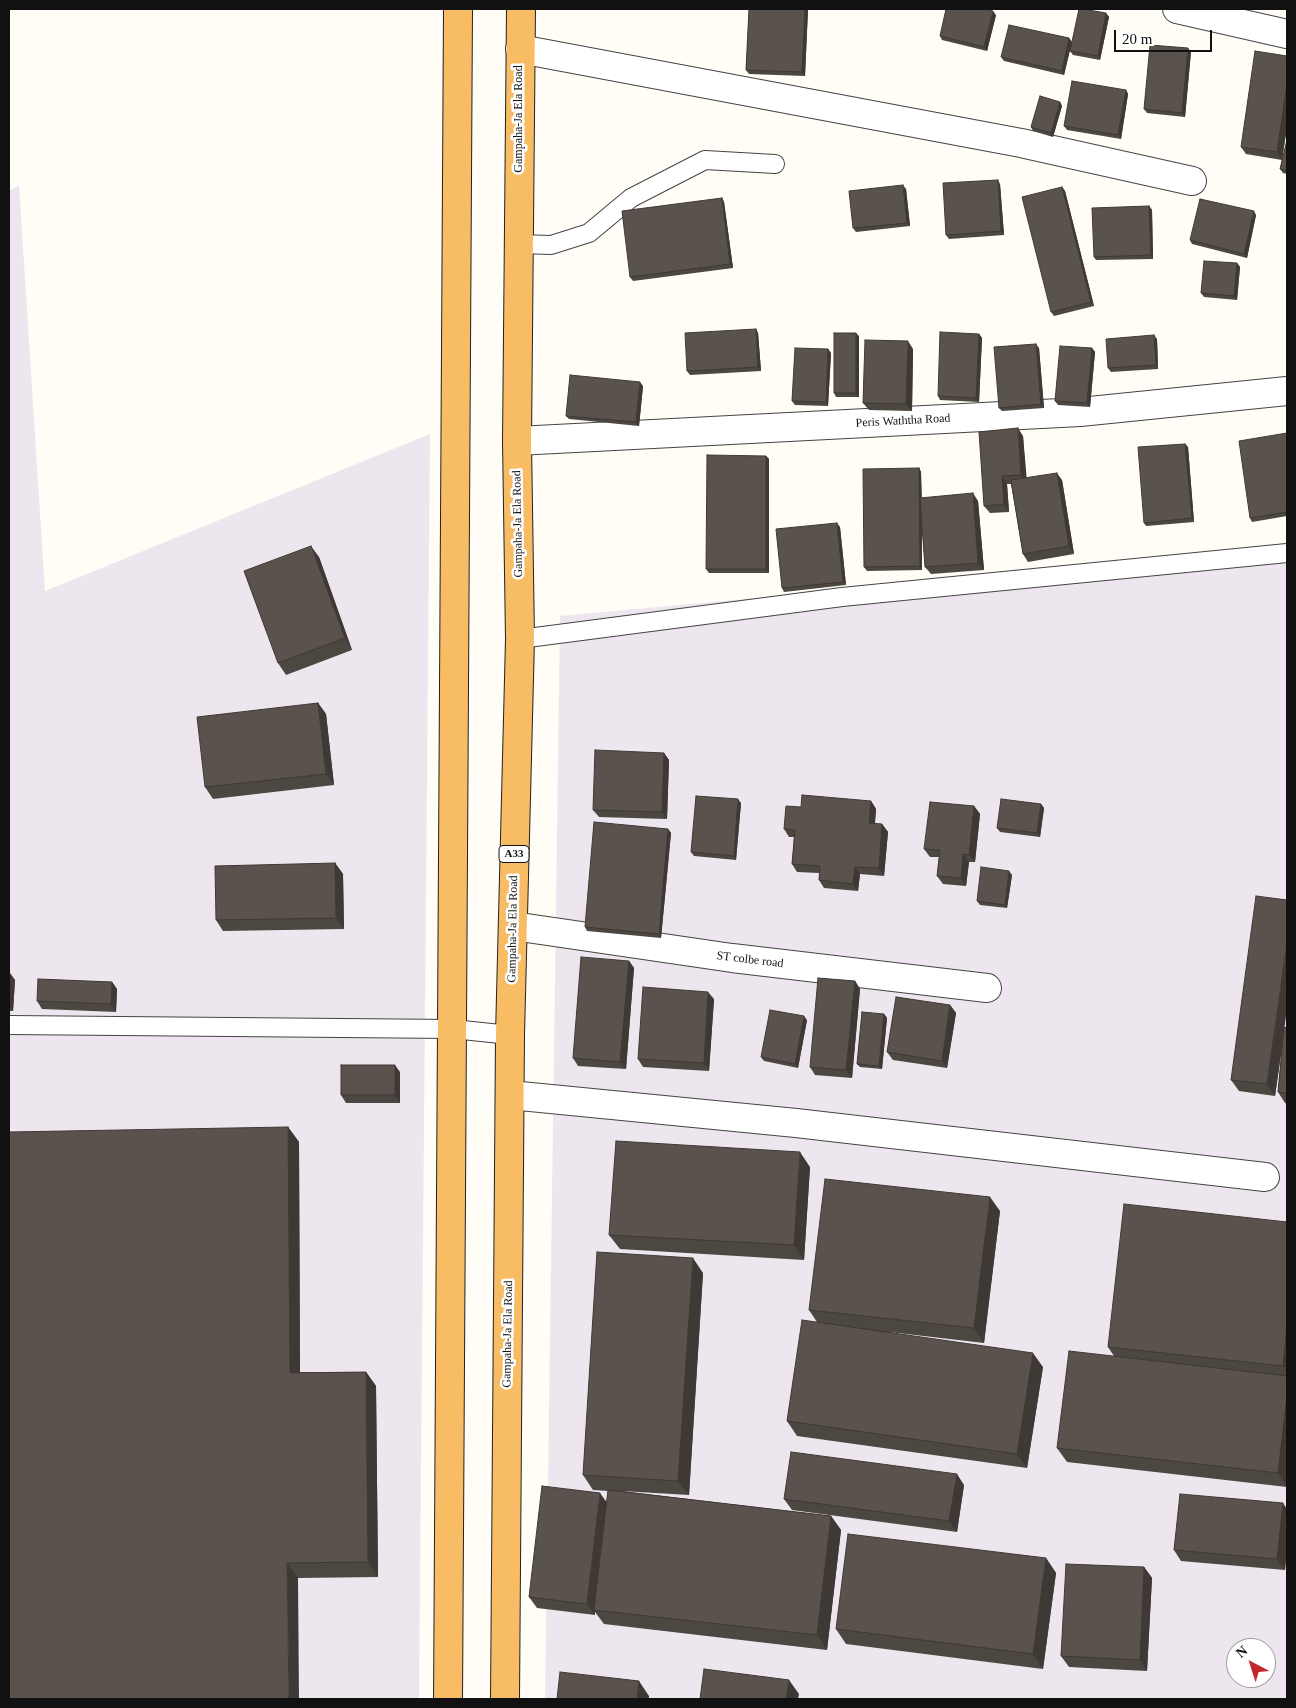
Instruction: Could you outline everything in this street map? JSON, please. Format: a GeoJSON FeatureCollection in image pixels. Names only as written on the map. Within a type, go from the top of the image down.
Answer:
{"type":"FeatureCollection","features":[{"type":"Feature","properties":{"kind":"highway"},"geometry":{"type":"LineString","coordinates":[[448,1699],[458,9]]}},
{"type":"Feature","properties":{"kind":"highway","name":"Gampaha-Ja Ela Road"},"geometry":{"type":"LineString","coordinates":[[505,1699],[510,1035],[520,639],[517,441],[521,9]]}},
{"type":"Feature","properties":{"kind":"street"},"geometry":{"type":"LineString","coordinates":[[1177,9],[1287,34]]}},
{"type":"Feature","properties":{"kind":"street"},"geometry":{"type":"LineString","coordinates":[[520,48],[1021,143],[1192,181]]}},
{"type":"Feature","properties":{"kind":"street","name":"Peris Waththa Road"},"geometry":{"type":"LineString","coordinates":[[517,441],[1080,412],[1287,391]]}},
{"type":"Feature","properties":{"kind":"street","name":"ST colbe road"},"geometry":{"type":"LineString","coordinates":[[513,926],[722,956],[987,988]]}},
{"type":"Feature","properties":{"kind":"street"},"geometry":{"type":"LineString","coordinates":[[510,1095],[796,1123],[1266,1177]]}},
{"type":"Feature","properties":{"kind":"lane"},"geometry":{"type":"LineString","coordinates":[[518,244],[551,245],[589,233],[631,198],[705,160],[775,164]]}},
{"type":"Feature","properties":{"kind":"lane"},"geometry":{"type":"LineString","coordinates":[[520,639],[842,597],[1287,553]]}},
{"type":"Feature","properties":{"kind":"lane"},"geometry":{"type":"LineString","coordinates":[[9,1025],[453,1029],[510,1035]]}},
{"type":"Feature","properties":{"kind":"shaded area"},"geometry":{"type":"Polygon","coordinates":[[[19,185],[45,591],[430,434],[419,1699],[9,1699],[9,191],[19,185]]]}},
{"type":"Feature","properties":{"kind":"shaded area"},"geometry":{"type":"Polygon","coordinates":[[[1268,551],[1287,552],[1287,1699],[545,1699],[560,616],[1268,551]]]}},
{"type":"Feature","properties":{"kind":"building"},"geometry":{"type":"Polygon","coordinates":[[[749,9],[805,9],[802,72],[746,70],[749,9]]]}},
{"type":"Feature","properties":{"kind":"building"},"geometry":{"type":"Polygon","coordinates":[[[946,9],[983,9],[993,11],[984,47],[940,36],[946,9]]]}},
{"type":"Feature","properties":{"kind":"building"},"geometry":{"type":"Polygon","coordinates":[[[1079,9],[1106,13],[1098,56],[1070,51],[1079,9]]]}},
{"type":"Feature","properties":{"kind":"building"},"geometry":{"type":"Polygon","coordinates":[[[1009,25],[1069,38],[1062,71],[1001,57],[1009,25]]]}},
{"type":"Feature","properties":{"kind":"building"},"geometry":{"type":"Polygon","coordinates":[[[1150,45],[1188,48],[1182,113],[1144,109],[1150,45]]]}},
{"type":"Feature","properties":{"kind":"building"},"geometry":{"type":"Polygon","coordinates":[[[1255,51],[1287,56],[1287,84],[1277,152],[1241,147],[1255,51]]]}},
{"type":"Feature","properties":{"kind":"building"},"geometry":{"type":"Polygon","coordinates":[[[1072,81],[1126,90],[1118,135],[1064,126],[1072,81]]]}},
{"type":"Feature","properties":{"kind":"building"},"geometry":{"type":"Polygon","coordinates":[[[1040,96],[1060,102],[1051,133],[1031,127],[1040,96]]]}},
{"type":"Feature","properties":{"kind":"building"},"geometry":{"type":"Polygon","coordinates":[[[1287,140],[1287,171],[1280,169],[1287,140]]]}},
{"type":"Feature","properties":{"kind":"building"},"geometry":{"type":"Polygon","coordinates":[[[998,180],[1001,231],[946,235],[943,183],[998,180]]]}},
{"type":"Feature","properties":{"kind":"building"},"geometry":{"type":"Polygon","coordinates":[[[903,185],[907,223],[853,228],[849,191],[903,185]]]}},
{"type":"Feature","properties":{"kind":"building"},"geometry":{"type":"Polygon","coordinates":[[[1062,187],[1091,302],[1051,312],[1022,197],[1062,187]]]}},
{"type":"Feature","properties":{"kind":"building"},"geometry":{"type":"Polygon","coordinates":[[[722,198],[730,264],[630,277],[622,211],[722,198]]]}},
{"type":"Feature","properties":{"kind":"building"},"geometry":{"type":"Polygon","coordinates":[[[1200,199],[1254,211],[1244,254],[1190,240],[1200,199]]]}},
{"type":"Feature","properties":{"kind":"building"},"geometry":{"type":"Polygon","coordinates":[[[1149,206],[1151,255],[1094,257],[1092,208],[1149,206]]]}},
{"type":"Feature","properties":{"kind":"building"},"geometry":{"type":"Polygon","coordinates":[[[1204,261],[1237,263],[1234,296],[1201,293],[1204,261]]]}},
{"type":"Feature","properties":{"kind":"building"},"geometry":{"type":"Polygon","coordinates":[[[756,329],[758,367],[687,371],[685,333],[756,329]]]}},
{"type":"Feature","properties":{"kind":"building"},"geometry":{"type":"Polygon","coordinates":[[[940,332],[979,334],[976,398],[938,396],[940,332]]]}},
{"type":"Feature","properties":{"kind":"building"},"geometry":{"type":"Polygon","coordinates":[[[834,333],[856,333],[856,393],[834,393],[834,333]]]}},
{"type":"Feature","properties":{"kind":"building"},"geometry":{"type":"Polygon","coordinates":[[[1154,335],[1156,365],[1108,368],[1106,339],[1154,335]]]}},
{"type":"Feature","properties":{"kind":"building"},"geometry":{"type":"Polygon","coordinates":[[[865,340],[908,341],[906,404],[863,403],[865,340]]]}},
{"type":"Feature","properties":{"kind":"building"},"geometry":{"type":"Polygon","coordinates":[[[1036,344],[1041,404],[999,408],[994,347],[1036,344]]]}},
{"type":"Feature","properties":{"kind":"building"},"geometry":{"type":"Polygon","coordinates":[[[1060,346],[1092,348],[1087,403],[1055,401],[1060,346]]]}},
{"type":"Feature","properties":{"kind":"building"},"geometry":{"type":"Polygon","coordinates":[[[795,348],[828,349],[826,402],[792,401],[795,348]]]}},
{"type":"Feature","properties":{"kind":"building"},"geometry":{"type":"Polygon","coordinates":[[[570,375],[640,382],[636,422],[566,416],[570,375]]]}},
{"type":"Feature","properties":{"kind":"building"},"geometry":{"type":"Polygon","coordinates":[[[1018,428],[1021,475],[1002,476],[1004,504],[984,506],[979,432],[1018,428]]]}},
{"type":"Feature","properties":{"kind":"building"},"geometry":{"type":"Polygon","coordinates":[[[1287,433],[1287,512],[1250,518],[1239,441],[1287,433]]]}},
{"type":"Feature","properties":{"kind":"building"},"geometry":{"type":"Polygon","coordinates":[[[1185,444],[1192,518],[1144,523],[1138,447],[1185,444]]]}},
{"type":"Feature","properties":{"kind":"building"},"geometry":{"type":"Polygon","coordinates":[[[707,455],[766,456],[766,569],[706,569],[707,455]]]}},
{"type":"Feature","properties":{"kind":"building"},"geometry":{"type":"Polygon","coordinates":[[[919,468],[920,566],[864,567],[863,469],[919,468]]]}},
{"type":"Feature","properties":{"kind":"building"},"geometry":{"type":"Polygon","coordinates":[[[1057,473],[1069,546],[1023,554],[1011,480],[1057,473]]]}},
{"type":"Feature","properties":{"kind":"building"},"geometry":{"type":"Polygon","coordinates":[[[973,493],[978,563],[925,567],[920,498],[973,493]]]}},
{"type":"Feature","properties":{"kind":"building"},"geometry":{"type":"Polygon","coordinates":[[[837,523],[843,582],[782,588],[776,529],[837,523]]]}},
{"type":"Feature","properties":{"kind":"building"},"geometry":{"type":"Polygon","coordinates":[[[311,546],[345,638],[278,663],[244,571],[311,546]]]}},
{"type":"Feature","properties":{"kind":"building"},"geometry":{"type":"Polygon","coordinates":[[[318,703],[326,774],[205,787],[197,717],[318,703]]]}},
{"type":"Feature","properties":{"kind":"building"},"geometry":{"type":"Polygon","coordinates":[[[595,750],[664,753],[662,812],[593,810],[595,750]]]}},
{"type":"Feature","properties":{"kind":"building"},"geometry":{"type":"Polygon","coordinates":[[[802,795],[871,801],[869,823],[882,824],[879,868],[855,867],[853,884],[819,880],[820,866],[792,864],[795,830],[784,829],[786,806],[801,807],[802,795]]]}},
{"type":"Feature","properties":{"kind":"building"},"geometry":{"type":"Polygon","coordinates":[[[696,796],[738,799],[734,856],[691,852],[696,796]]]}},
{"type":"Feature","properties":{"kind":"building"},"geometry":{"type":"Polygon","coordinates":[[[1001,799],[1041,804],[1037,833],[997,828],[1001,799]]]}},
{"type":"Feature","properties":{"kind":"building"},"geometry":{"type":"Polygon","coordinates":[[[930,802],[974,806],[969,855],[963,854],[961,878],[937,876],[940,850],[924,849],[930,802]]]}},
{"type":"Feature","properties":{"kind":"building"},"geometry":{"type":"Polygon","coordinates":[[[594,822],[668,829],[659,934],[585,927],[594,822]]]}},
{"type":"Feature","properties":{"kind":"building"},"geometry":{"type":"Polygon","coordinates":[[[335,863],[336,918],[216,920],[215,866],[335,863]]]}},
{"type":"Feature","properties":{"kind":"building"},"geometry":{"type":"Polygon","coordinates":[[[981,867],[1009,871],[1005,905],[977,901],[981,867]]]}},
{"type":"Feature","properties":{"kind":"building"},"geometry":{"type":"Polygon","coordinates":[[[1256,896],[1287,900],[1287,942],[1267,1084],[1231,1080],[1256,896]]]}},
{"type":"Feature","properties":{"kind":"building"},"geometry":{"type":"Polygon","coordinates":[[[581,957],[629,961],[620,1062],[573,1058],[581,957]]]}},
{"type":"Feature","properties":{"kind":"building"},"geometry":{"type":"Polygon","coordinates":[[[818,978],[855,981],[846,1070],[810,1067],[818,978]]]}},
{"type":"Feature","properties":{"kind":"building"},"geometry":{"type":"Polygon","coordinates":[[[38,979],[112,982],[111,1004],[37,1001],[38,979]]]}},
{"type":"Feature","properties":{"kind":"building"},"geometry":{"type":"Polygon","coordinates":[[[643,987],[708,992],[704,1063],[638,1059],[643,987]]]}},
{"type":"Feature","properties":{"kind":"building"},"geometry":{"type":"Polygon","coordinates":[[[896,997],[950,1005],[942,1061],[887,1052],[896,997]]]}},
{"type":"Feature","properties":{"kind":"building"},"geometry":{"type":"Polygon","coordinates":[[[770,1010],[804,1016],[795,1064],[761,1057],[770,1010]]]}},
{"type":"Feature","properties":{"kind":"building"},"geometry":{"type":"Polygon","coordinates":[[[862,1012],[884,1014],[879,1066],[857,1064],[862,1012]]]}},
{"type":"Feature","properties":{"kind":"building"},"geometry":{"type":"Polygon","coordinates":[[[1284,1027],[1287,1028],[1287,1093],[1278,1092],[1284,1027]]]}},
{"type":"Feature","properties":{"kind":"building"},"geometry":{"type":"Polygon","coordinates":[[[341,1065],[395,1065],[395,1095],[341,1095],[341,1065]]]}},
{"type":"Feature","properties":{"kind":"building"},"geometry":{"type":"Polygon","coordinates":[[[288,1127],[290,1373],[366,1372],[368,1562],[287,1563],[289,1699],[9,1699],[9,1132],[288,1127]]]}},
{"type":"Feature","properties":{"kind":"building"},"geometry":{"type":"Polygon","coordinates":[[[616,1141],[800,1152],[794,1245],[609,1235],[616,1141]]]}},
{"type":"Feature","properties":{"kind":"building"},"geometry":{"type":"Polygon","coordinates":[[[825,1179],[990,1197],[974,1328],[809,1310],[825,1179]]]}},
{"type":"Feature","properties":{"kind":"building"},"geometry":{"type":"Polygon","coordinates":[[[1124,1204],[1287,1222],[1287,1325],[1283,1366],[1108,1347],[1124,1204]]]}},
{"type":"Feature","properties":{"kind":"building"},"geometry":{"type":"Polygon","coordinates":[[[597,1252],[693,1258],[678,1481],[583,1475],[597,1252]]]}},
{"type":"Feature","properties":{"kind":"building"},"geometry":{"type":"Polygon","coordinates":[[[802,1320],[1033,1353],[1017,1454],[787,1421],[802,1320]]]}},
{"type":"Feature","properties":{"kind":"building"},"geometry":{"type":"Polygon","coordinates":[[[1069,1351],[1287,1376],[1287,1395],[1278,1473],[1057,1448],[1069,1351]]]}},
{"type":"Feature","properties":{"kind":"building"},"geometry":{"type":"Polygon","coordinates":[[[791,1452],[957,1474],[949,1521],[784,1499],[791,1452]]]}},
{"type":"Feature","properties":{"kind":"building"},"geometry":{"type":"Polygon","coordinates":[[[542,1486],[600,1493],[587,1604],[529,1597],[542,1486]]]}},
{"type":"Feature","properties":{"kind":"building"},"geometry":{"type":"Polygon","coordinates":[[[608,1490],[831,1516],[817,1635],[594,1610],[608,1490]]]}},
{"type":"Feature","properties":{"kind":"building"},"geometry":{"type":"Polygon","coordinates":[[[1180,1494],[1283,1503],[1277,1559],[1174,1550],[1180,1494]]]}},
{"type":"Feature","properties":{"kind":"building"},"geometry":{"type":"Polygon","coordinates":[[[848,1534],[1046,1558],[1033,1654],[836,1629],[848,1534]]]}},
{"type":"Feature","properties":{"kind":"building"},"geometry":{"type":"Polygon","coordinates":[[[1066,1564],[1144,1567],[1140,1660],[1061,1656],[1066,1564]]]}},
{"type":"Feature","properties":{"kind":"building"},"geometry":{"type":"Polygon","coordinates":[[[704,1669],[789,1680],[786,1699],[700,1699],[704,1669]]]}},
{"type":"Feature","properties":{"kind":"building"},"geometry":{"type":"Polygon","coordinates":[[[560,1672],[639,1681],[637,1699],[557,1699],[560,1672]]]}}]}
